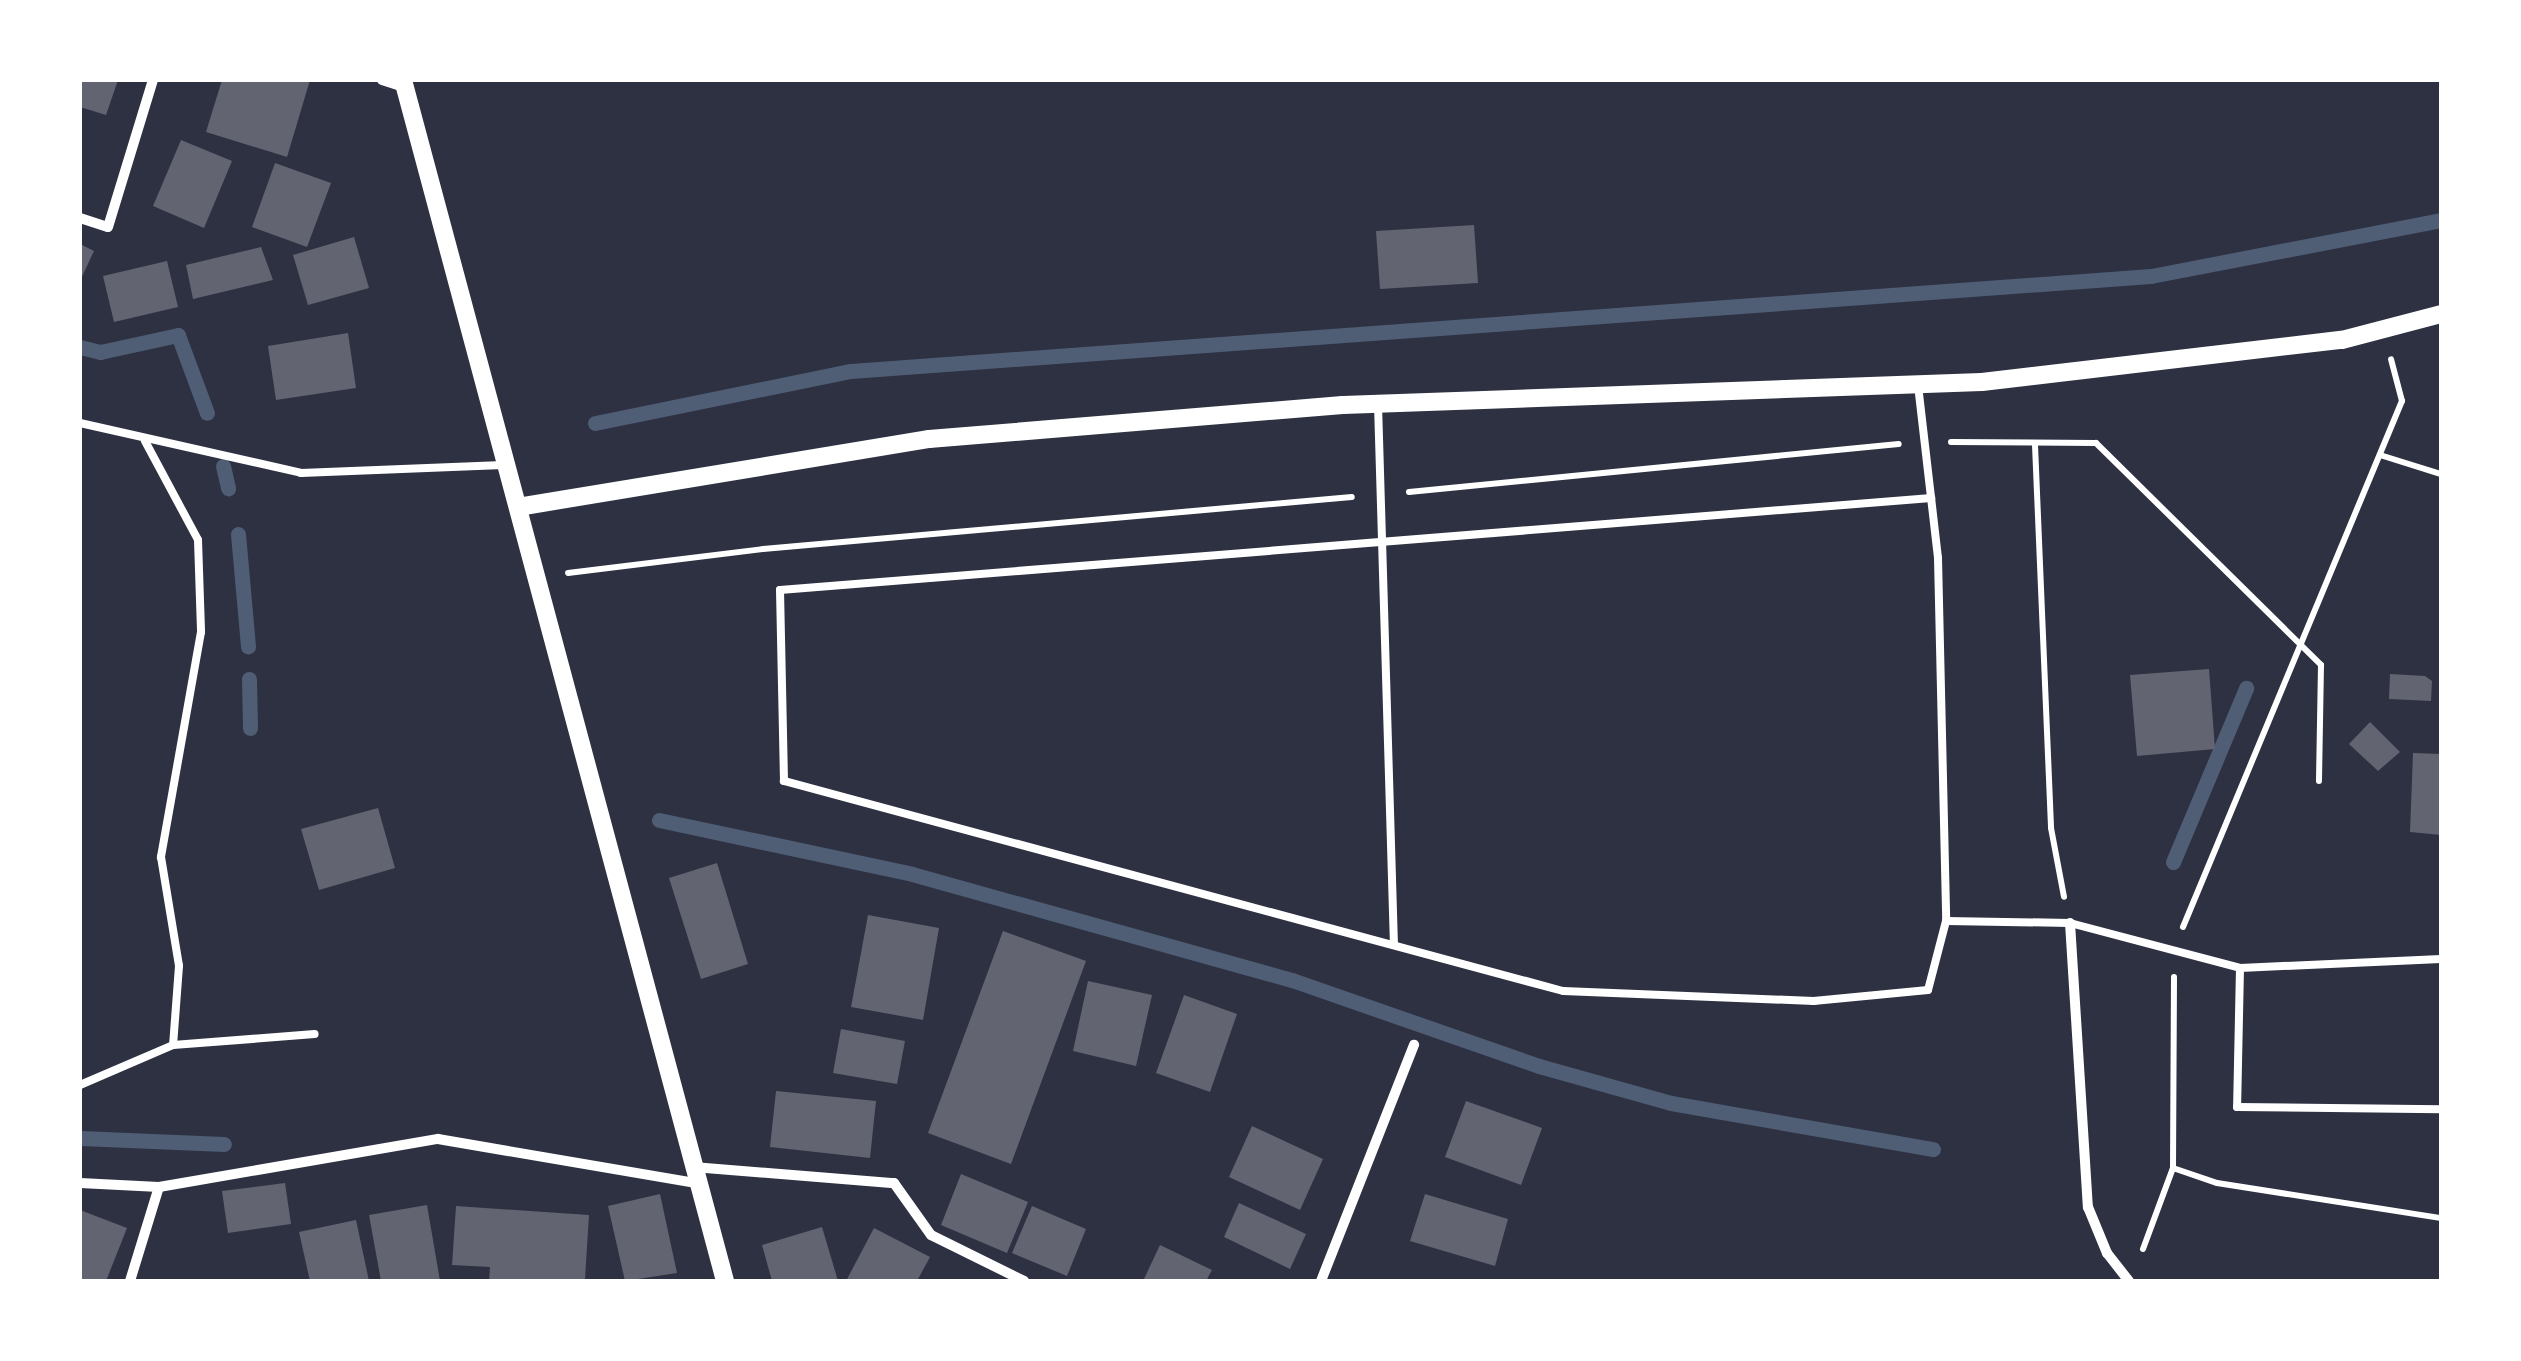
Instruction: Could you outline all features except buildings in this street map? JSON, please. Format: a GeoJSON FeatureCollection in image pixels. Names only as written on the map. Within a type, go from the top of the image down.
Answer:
{"type":"FeatureCollection","features":[{"type":"Feature","properties":{"kind":"street"},"geometry":{"type":"LineString","coordinates":[[80,218],[108,227],[152,80]]}},
{"type":"Feature","properties":{"kind":"street"},"geometry":{"type":"LineString","coordinates":[[382,80],[404,84],[725,1281]]}},
{"type":"Feature","properties":{"kind":"street"},"geometry":{"type":"LineString","coordinates":[[518,507],[929,439],[1378,404],[1918,384],[2342,340],[2441,314]]}},
{"type":"Feature","properties":{"kind":"street"},"geometry":{"type":"LineString","coordinates":[[2070,923],[2088,1207],[2107,1254],[2129,1281]]}},
{"type":"Feature","properties":{"kind":"street"},"geometry":{"type":"LineString","coordinates":[[1320,1281],[1414,1045]]}},
{"type":"Feature","properties":{"kind":"street"},"geometry":{"type":"LineString","coordinates":[[80,1183],[159,1187],[438,1140],[694,1175],[894,1183],[930,1235],[1024,1281]]}},
{"type":"Feature","properties":{"kind":"street"},"geometry":{"type":"LineString","coordinates":[[130,1281],[159,1187]]}},
{"type":"Feature","properties":{"kind":"lane"},"geometry":{"type":"LineString","coordinates":[[1918,384],[1938,558],[1946,921],[1928,990],[1814,1001],[1564,991],[784,781],[780,590],[1930,498]]}},
{"type":"Feature","properties":{"kind":"lane"},"geometry":{"type":"LineString","coordinates":[[1378,404],[1394,945]]}},
{"type":"Feature","properties":{"kind":"lane"},"geometry":{"type":"LineString","coordinates":[[80,423],[145,441],[300,473],[508,464]]}},
{"type":"Feature","properties":{"kind":"lane"},"geometry":{"type":"LineString","coordinates":[[145,441],[198,540],[201,632],[161,857],[179,966],[173,1045]]}},
{"type":"Feature","properties":{"kind":"lane"},"geometry":{"type":"LineString","coordinates":[[1946,921],[2070,923],[2240,968],[2441,959]]}},
{"type":"Feature","properties":{"kind":"lane"},"geometry":{"type":"LineString","coordinates":[[2240,968],[2237,1107],[2441,1109]]}},
{"type":"Feature","properties":{"kind":"lane"},"geometry":{"type":"LineString","coordinates":[[80,1085],[173,1045],[314,1034]]}},
{"type":"Feature","properties":{"kind":"path"},"geometry":{"type":"LineString","coordinates":[[2137,1265],[2173,1168],[2174,950],[2402,401],[2382,329]]}},
{"type":"Feature","properties":{"kind":"path"},"geometry":{"type":"LineString","coordinates":[[2035,445],[2051,828],[2070,923]]}},
{"type":"Feature","properties":{"kind":"path"},"geometry":{"type":"LineString","coordinates":[[2380,455],[2441,474]]}},
{"type":"Feature","properties":{"kind":"path"},"geometry":{"type":"LineString","coordinates":[[2173,1168],[2216,1183],[2441,1218]]}},
{"type":"Feature","properties":{"kind":"waterway"},"geometry":{"type":"LineString","coordinates":[[595,423],[851,371],[2151,276],[2441,220]]}},
{"type":"Feature","properties":{"kind":"waterway"},"geometry":{"type":"LineString","coordinates":[[80,347],[100,352],[178,335],[207,413]]}},
{"type":"Feature","properties":{"kind":"waterway"},"geometry":{"type":"LineString","coordinates":[[223,466],[228,488]]}},
{"type":"Feature","properties":{"kind":"waterway"},"geometry":{"type":"LineString","coordinates":[[238,534],[248,647]]}},
{"type":"Feature","properties":{"kind":"waterway"},"geometry":{"type":"LineString","coordinates":[[249,679],[250,728]]}},
{"type":"Feature","properties":{"kind":"waterway"},"geometry":{"type":"LineString","coordinates":[[2173,862],[2246,688]]}},
{"type":"Feature","properties":{"kind":"waterway"},"geometry":{"type":"LineString","coordinates":[[659,820],[912,874],[1292,980],[1539,1066],[1671,1103],[1933,1149]]}},
{"type":"Feature","properties":{"kind":"waterway"},"geometry":{"type":"LineString","coordinates":[[80,1138],[224,1144]]}}]}
